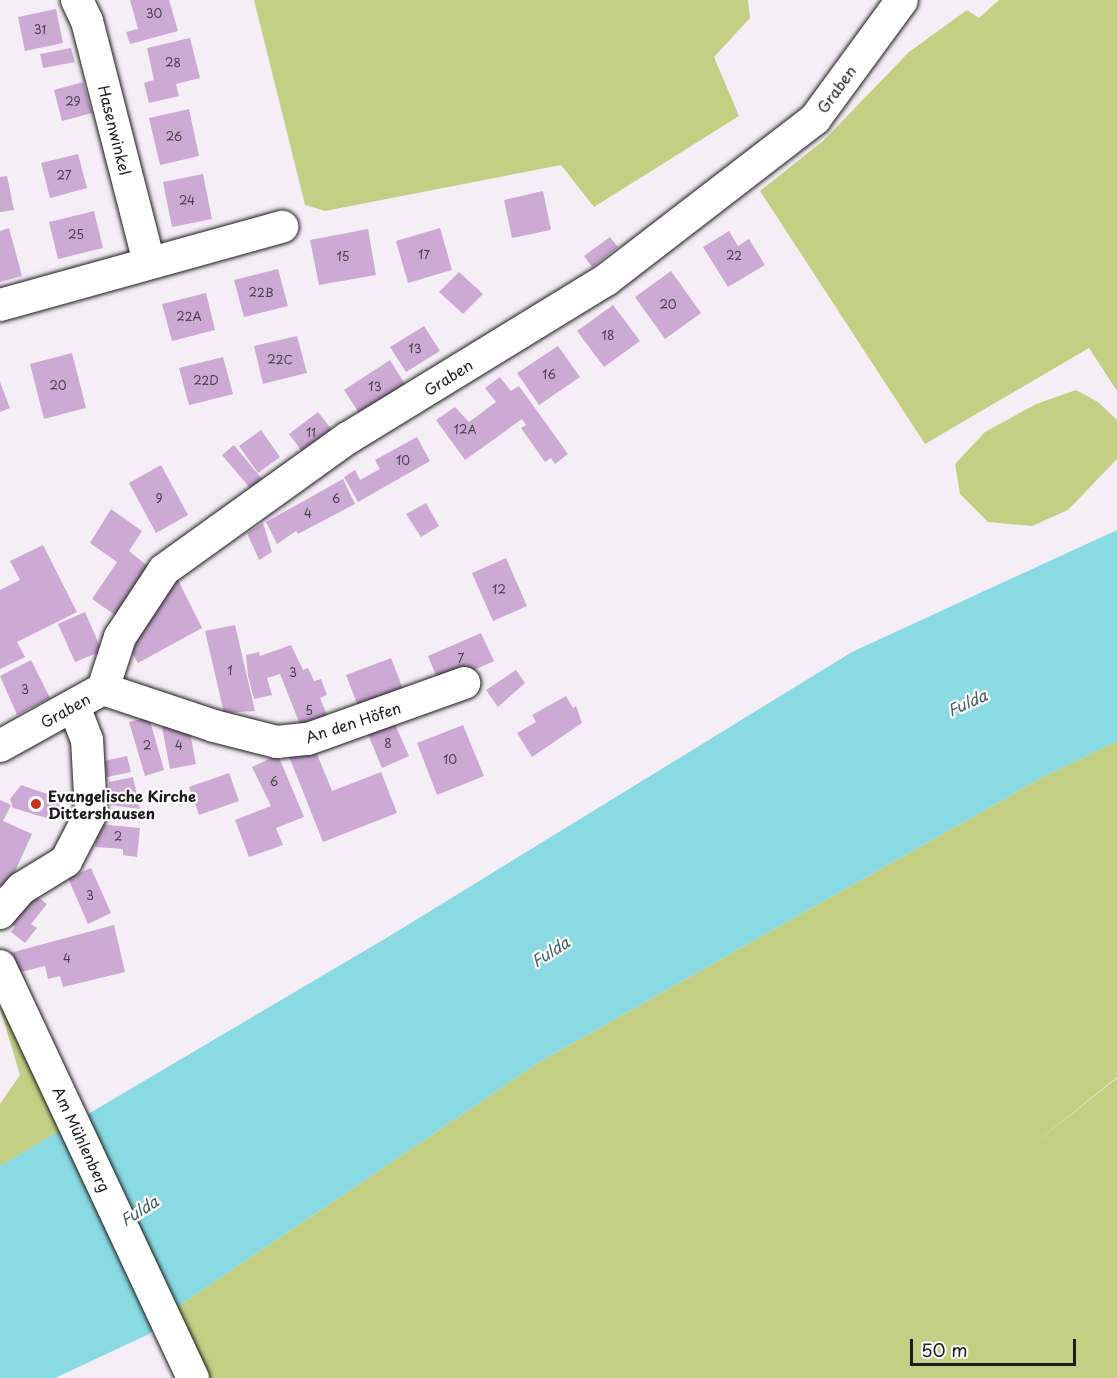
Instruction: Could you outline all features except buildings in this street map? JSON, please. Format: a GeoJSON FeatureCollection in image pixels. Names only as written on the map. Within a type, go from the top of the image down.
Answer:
{"type":"FeatureCollection","features":[{"type":"Feature","properties":{"kind":"street","name":"Hasenwinkel"},"geometry":{"type":"LineString","coordinates":[[77,0],[87,21],[149,262]]}},
{"type":"Feature","properties":{"kind":"street","name":"Graben"},"geometry":{"type":"LineString","coordinates":[[0,746],[103,689],[120,637],[164,570],[348,438],[606,280],[745,176],[814,119],[902,0]]}},
{"type":"Feature","properties":{"kind":"street"},"geometry":{"type":"LineString","coordinates":[[0,305],[282,227]]}},
{"type":"Feature","properties":{"kind":"street","name":"An den Höfen"},"geometry":{"type":"LineString","coordinates":[[103,689],[214,726],[277,742],[308,739],[464,683]]}},
{"type":"Feature","properties":{"kind":"street"},"geometry":{"type":"LineString","coordinates":[[0,913],[22,888],[66,861],[90,813],[87,740],[74,706]]}},
{"type":"Feature","properties":{"kind":"street","name":"Am Mühlenberg"},"geometry":{"type":"LineString","coordinates":[[4,975],[193,1378]]}},
{"type":"Feature","properties":{"kind":"green space"},"geometry":{"type":"Polygon","coordinates":[[[254,0],[748,0],[750,18],[714,57],[739,116],[594,207],[561,165],[325,211],[305,205],[254,0]]]}},
{"type":"Feature","properties":{"kind":"green space"},"geometry":{"type":"Polygon","coordinates":[[[999,0],[1117,0],[1117,391],[1089,348],[925,444],[760,191],[823,141],[909,52],[967,10],[979,18],[999,0]]]}},
{"type":"Feature","properties":{"kind":"green space"},"geometry":{"type":"Polygon","coordinates":[[[1076,390],[1098,402],[1117,420],[1117,459],[1068,510],[1032,526],[988,522],[960,494],[955,464],[985,432],[1036,404],[1076,390]]]}},
{"type":"Feature","properties":{"kind":"green space"},"geometry":{"type":"Polygon","coordinates":[[[1117,741],[1117,1077],[1025,1151],[1117,1078],[1117,1378],[198,1378],[177,1307],[541,1061],[1043,777],[1117,741]]]}},
{"type":"Feature","properties":{"kind":"green space"},"geometry":{"type":"Polygon","coordinates":[[[18,992],[74,1123],[0,1166],[0,1104],[20,1075],[0,1008],[18,992]]]}},
{"type":"Feature","properties":{"kind":"water","name":"Fulda"},"geometry":{"type":"Polygon","coordinates":[[[1117,530],[1117,741],[1043,777],[541,1061],[177,1307],[149,1334],[55,1378],[0,1378],[0,1166],[393,934],[852,652],[1117,530]]]}},
{"type":"Feature","properties":{"kind":"place","name":"Evangelische Kirche Dittershausen"},"geometry":{"type":"Point","coordinates":[36,804]}}]}
